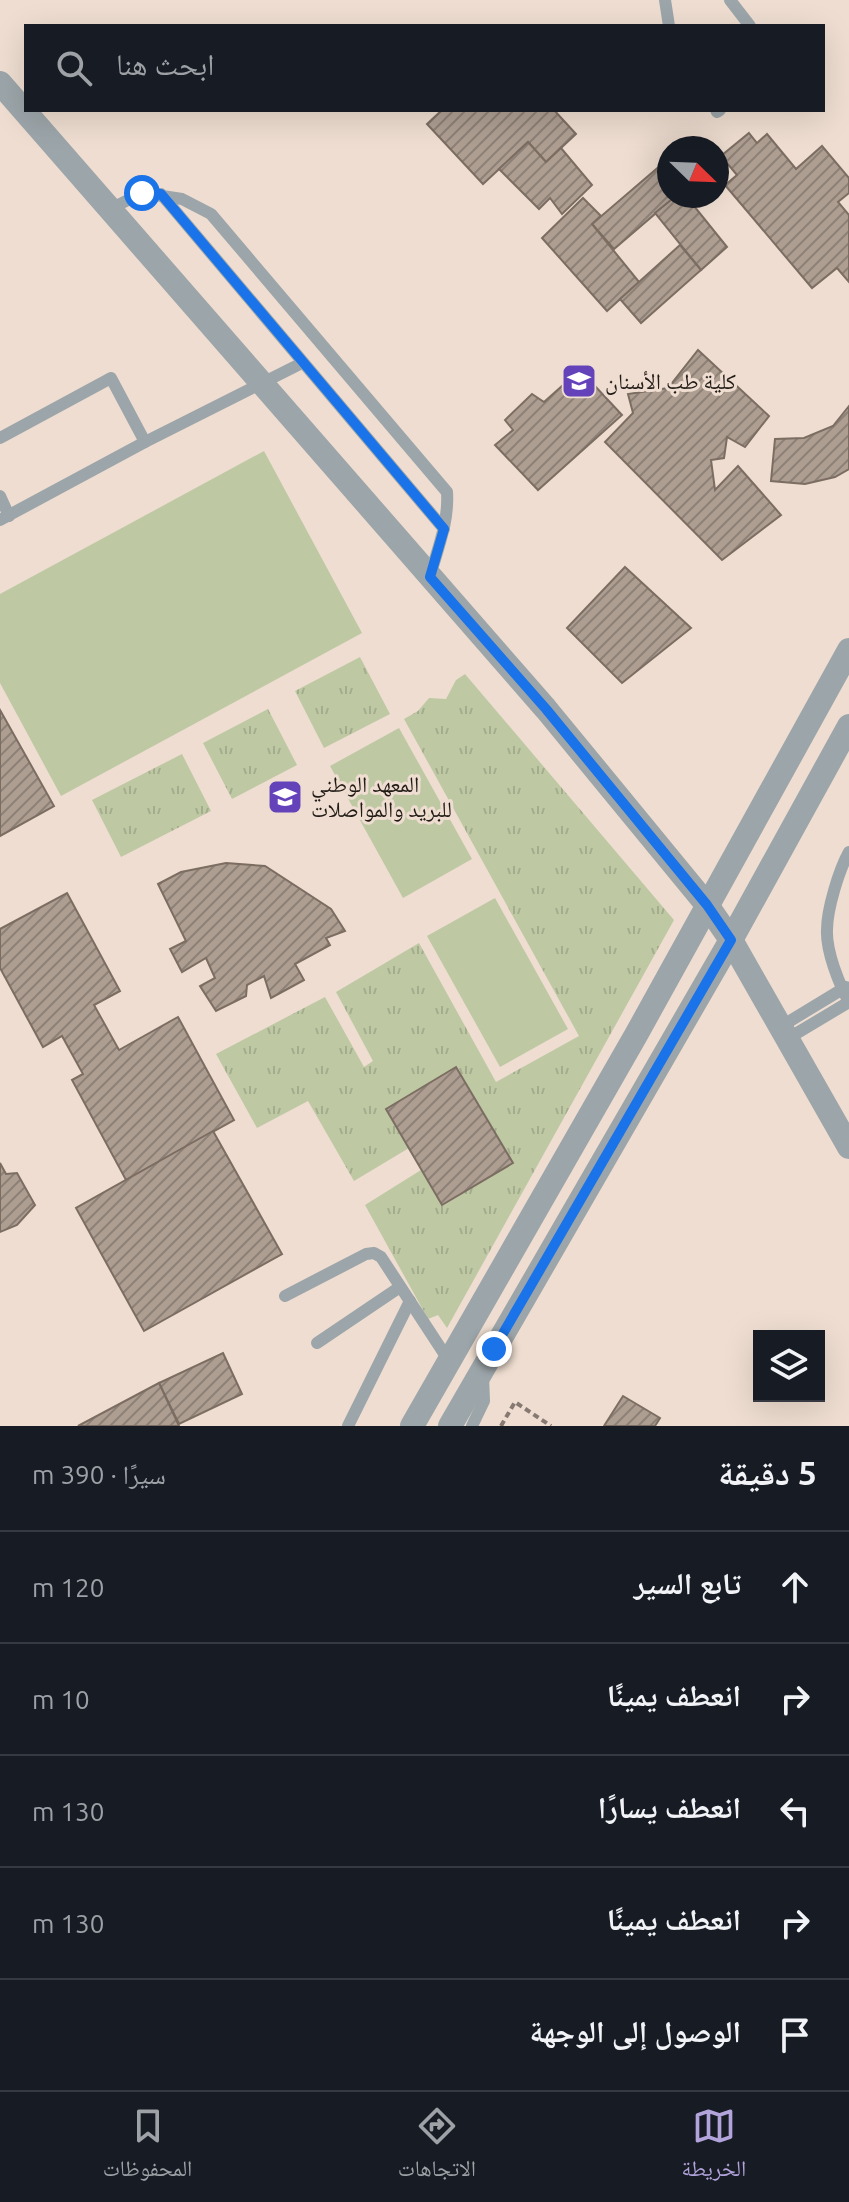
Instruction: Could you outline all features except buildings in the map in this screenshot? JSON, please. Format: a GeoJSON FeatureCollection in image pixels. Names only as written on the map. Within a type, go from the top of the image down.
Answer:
{"type":"FeatureCollection","features":[{"type":"Feature","properties":{"kind":"street"},"geometry":{"type":"LineString","coordinates":[[0,83],[24,110]]}},
{"type":"Feature","properties":{"kind":"street"},"geometry":{"type":"LineString","coordinates":[[25,112],[546,709],[707,905],[731,940],[849,1147]]}},
{"type":"Feature","properties":{"kind":"street"},"geometry":{"type":"LineString","coordinates":[[412,1426],[849,650]]}},
{"type":"Feature","properties":{"kind":"street"},"geometry":{"type":"LineString","coordinates":[[450,1426],[731,940],[849,726]]}},
{"type":"Feature","properties":{"kind":"street"},"geometry":{"type":"LineString","coordinates":[[580,1132],[609,1150]]}},
{"type":"Feature","properties":{"kind":"street"},"geometry":{"type":"LineString","coordinates":[[465,1334],[488,1359]]}},
{"type":"Feature","properties":{"kind":"lane"},"geometry":{"type":"LineString","coordinates":[[665,0],[669,24]]}},
{"type":"Feature","properties":{"kind":"lane"},"geometry":{"type":"LineString","coordinates":[[730,0],[748,24]]}},
{"type":"Feature","properties":{"kind":"lane"},"geometry":{"type":"LineString","coordinates":[[110,209],[142,193],[182,199],[211,214],[447,492],[444,529],[430,577]]}},
{"type":"Feature","properties":{"kind":"lane"},"geometry":{"type":"LineString","coordinates":[[161,194],[444,529]]}},
{"type":"Feature","properties":{"kind":"lane"},"geometry":{"type":"LineString","coordinates":[[0,496],[4,518],[302,363]]}},
{"type":"Feature","properties":{"kind":"lane"},"geometry":{"type":"LineString","coordinates":[[0,438],[111,378],[145,442]]}},
{"type":"Feature","properties":{"kind":"lane"},"geometry":{"type":"LineString","coordinates":[[784,1033],[849,1002],[827,931],[840,868],[849,852]]}},
{"type":"Feature","properties":{"kind":"lane"},"geometry":{"type":"LineString","coordinates":[[784,1033],[846,987]]}},
{"type":"Feature","properties":{"kind":"lane"},"geometry":{"type":"LineString","coordinates":[[285,1296],[370,1253],[381,1257],[449,1361]]}},
{"type":"Feature","properties":{"kind":"lane"},"geometry":{"type":"LineString","coordinates":[[317,1343],[400,1287]]}},
{"type":"Feature","properties":{"kind":"lane"},"geometry":{"type":"LineString","coordinates":[[348,1426],[410,1301]]}},
{"type":"Feature","properties":{"kind":"lane"},"geometry":{"type":"LineString","coordinates":[[472,1426],[484,1401],[488,1359]]}},
{"type":"Feature","properties":{"kind":"path"},"geometry":{"type":"LineString","coordinates":[[501,1426],[515,1402],[551,1426]]}},
{"type":"Feature","properties":{"kind":"green space"},"geometry":{"type":"Polygon","coordinates":[[[264,451],[362,633],[61,796],[0,683],[0,594],[264,451]]]}},
{"type":"Feature","properties":{"kind":"green space"},"geometry":{"type":"Polygon","coordinates":[[[360,657],[390,714],[324,748],[295,691],[360,657]]]}},
{"type":"Feature","properties":{"kind":"green space"},"geometry":{"type":"Polygon","coordinates":[[[465,674],[674,920],[447,1328],[438,1315],[428,1319],[365,1205],[421,1170],[442,1204],[513,1163],[457,1067],[386,1109],[409,1148],[354,1181],[308,1101],[257,1128],[216,1054],[325,997],[364,1067],[373,1061],[336,992],[419,943],[496,1082],[579,1036],[404,719],[418,711],[429,698],[446,699],[456,680],[465,674]]]}},
{"type":"Feature","properties":{"kind":"green space"},"geometry":{"type":"Polygon","coordinates":[[[268,709],[297,765],[232,799],[203,743],[268,709]]]}},
{"type":"Feature","properties":{"kind":"green space"},"geometry":{"type":"Polygon","coordinates":[[[399,728],[472,859],[403,898],[330,766],[399,728]]]}},
{"type":"Feature","properties":{"kind":"green space"},"geometry":{"type":"Polygon","coordinates":[[[182,754],[211,811],[121,857],[92,800],[182,754]]]}},
{"type":"Feature","properties":{"kind":"green space"},"geometry":{"type":"Polygon","coordinates":[[[495,898],[568,1029],[500,1067],[427,936],[495,898]]]}},
{"type":"Feature","properties":{"kind":"place","name":"كلية طب الأسنان"},"geometry":{"type":"Point","coordinates":[579,381]}},
{"type":"Feature","properties":{"kind":"place","name":"المعهد الوطني للبريد والمواصلات"},"geometry":{"type":"Point","coordinates":[285,797]}},
{"type":"Feature","properties":{"kind":"route"},"geometry":{"type":"LineString","coordinates":[[142,193],[161,194],[444,529],[430,577],[546,709],[707,905],[731,940],[494,1349]]}}]}
